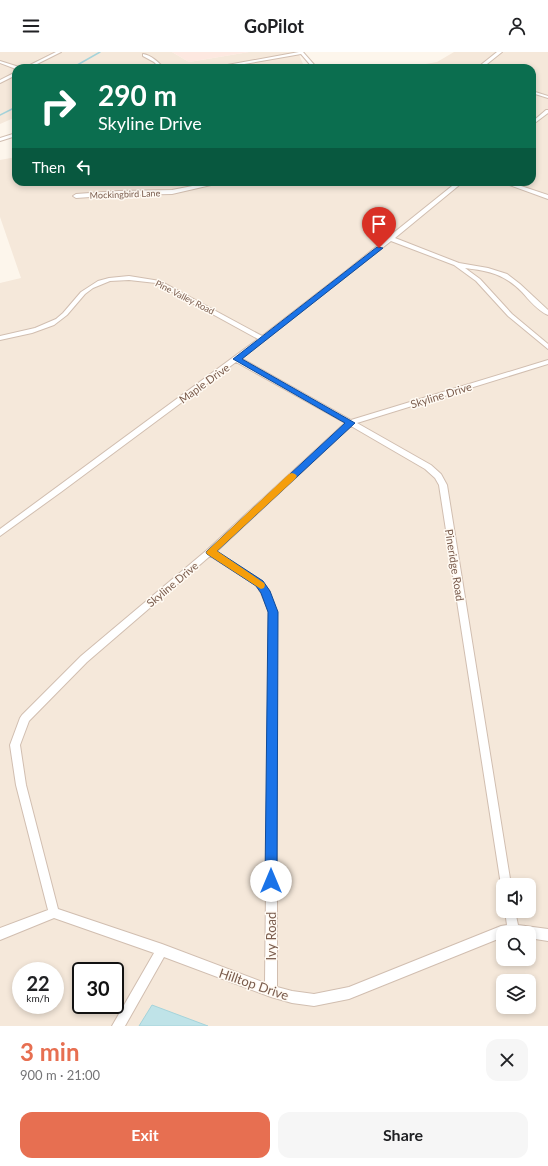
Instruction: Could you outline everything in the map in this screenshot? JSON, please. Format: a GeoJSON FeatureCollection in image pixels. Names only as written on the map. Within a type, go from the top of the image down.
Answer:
{"type":"FeatureCollection","features":[{"type":"Feature","properties":{"kind":"street"},"geometry":{"type":"LineString","coordinates":[[34,64],[59,52]]}},
{"type":"Feature","properties":{"kind":"street"},"geometry":{"type":"LineString","coordinates":[[74,52],[81,52]]}},
{"type":"Feature","properties":{"kind":"street"},"geometry":{"type":"LineString","coordinates":[[484,64],[500,52]]}},
{"type":"Feature","properties":{"kind":"street"},"geometry":{"type":"LineString","coordinates":[[236,64],[301,53],[311,64]]}},
{"type":"Feature","properties":{"kind":"street"},"geometry":{"type":"LineString","coordinates":[[144,55],[155,60],[158,64]]}},
{"type":"Feature","properties":{"kind":"street"},"geometry":{"type":"LineString","coordinates":[[0,62],[12,66]]}},
{"type":"Feature","properties":{"kind":"street"},"geometry":{"type":"LineString","coordinates":[[0,82],[12,75]]}},
{"type":"Feature","properties":{"kind":"street"},"geometry":{"type":"LineString","coordinates":[[536,93],[548,97]]}},
{"type":"Feature","properties":{"kind":"street"},"geometry":{"type":"LineString","coordinates":[[536,121],[548,111]]}},
{"type":"Feature","properties":{"kind":"street"},"geometry":{"type":"LineString","coordinates":[[0,140],[12,136]]}},
{"type":"Feature","properties":{"kind":"street","name":"Mockingbird Lane"},"geometry":{"type":"LineString","coordinates":[[76,196],[119,193],[172,192],[201,186]]}},
{"type":"Feature","properties":{"kind":"street","name":"Maple Drive"},"geometry":{"type":"LineString","coordinates":[[0,533],[237,359],[392,239],[455,186]]}},
{"type":"Feature","properties":{"kind":"street"},"geometry":{"type":"LineString","coordinates":[[516,186],[548,197]]}},
{"type":"Feature","properties":{"kind":"street"},"geometry":{"type":"LineString","coordinates":[[392,239],[456,264],[497,272],[515,283],[540,308],[548,313]]}},
{"type":"Feature","properties":{"kind":"street"},"geometry":{"type":"LineString","coordinates":[[456,264],[478,280],[510,315],[548,347]]}},
{"type":"Feature","properties":{"kind":"street","name":"Pine Valley Road"},"geometry":{"type":"LineString","coordinates":[[0,338],[45,327],[66,314],[83,293],[100,282],[120,278],[140,278],[158,282],[263,338]]}},
{"type":"Feature","properties":{"kind":"street","name":"Pineridge Road"},"geometry":{"type":"LineString","coordinates":[[237,359],[428,467],[438,476],[443,485],[505,878]]}},
{"type":"Feature","properties":{"kind":"street","name":"Skyline Drive"},"geometry":{"type":"LineString","coordinates":[[54,913],[21,786],[15,744],[25,718],[84,659],[210,552],[350,423],[548,362]]}},
{"type":"Feature","properties":{"kind":"street","name":"Ivy Road"},"geometry":{"type":"LineString","coordinates":[[210,552],[259,584],[265,591],[273,612],[271,991]]}},
{"type":"Feature","properties":{"kind":"street"},"geometry":{"type":"LineString","coordinates":[[0,934],[54,913]]}},
{"type":"Feature","properties":{"kind":"street","name":"Hilltop Drive"},"geometry":{"type":"LineString","coordinates":[[54,913],[162,950],[271,991],[292,997],[314,1000],[349,993],[496,934]]}},
{"type":"Feature","properties":{"kind":"street","name":"Hilltop Drive"},"geometry":{"type":"LineString","coordinates":[[536,933],[548,935]]}},
{"type":"Feature","properties":{"kind":"street"},"geometry":{"type":"LineString","coordinates":[[118,1026],[162,950]]}},
{"type":"Feature","properties":{"kind":"shaded area"},"geometry":{"type":"Polygon","coordinates":[[[0,52],[172,52],[189,62],[249,52],[298,52],[303,64],[12,64],[12,119],[0,124],[0,52]]]}},
{"type":"Feature","properties":{"kind":"shaded area"},"geometry":{"type":"Polygon","coordinates":[[[172,52],[249,52],[189,62],[172,52]]]}},
{"type":"Feature","properties":{"kind":"shaded area"},"geometry":{"type":"Polygon","coordinates":[[[454,52],[548,52],[548,1026],[0,1026],[0,283],[21,278],[0,217],[0,160],[12,158],[12,186],[536,186],[536,64],[426,64],[437,62],[454,52]]]}},
{"type":"Feature","properties":{"kind":"water"},"geometry":{"type":"Polygon","coordinates":[[[152,1005],[208,1026],[139,1026],[152,1005]]]}},
{"type":"Feature","properties":{"kind":"waterway"},"geometry":{"type":"LineString","coordinates":[[79,64],[100,52]]}},
{"type":"Feature","properties":{"kind":"waterway"},"geometry":{"type":"LineString","coordinates":[[0,115],[12,109]]}},
{"type":"Feature","properties":{"kind":"slow traffic"},"geometry":{"type":"LineString","coordinates":[[261,585],[210,552],[292,476]]}},
{"type":"Feature","properties":{"kind":"route"},"geometry":{"type":"LineString","coordinates":[[271,881],[273,612],[265,591],[259,584],[210,552],[350,423],[237,359],[379,248]]}}]}
